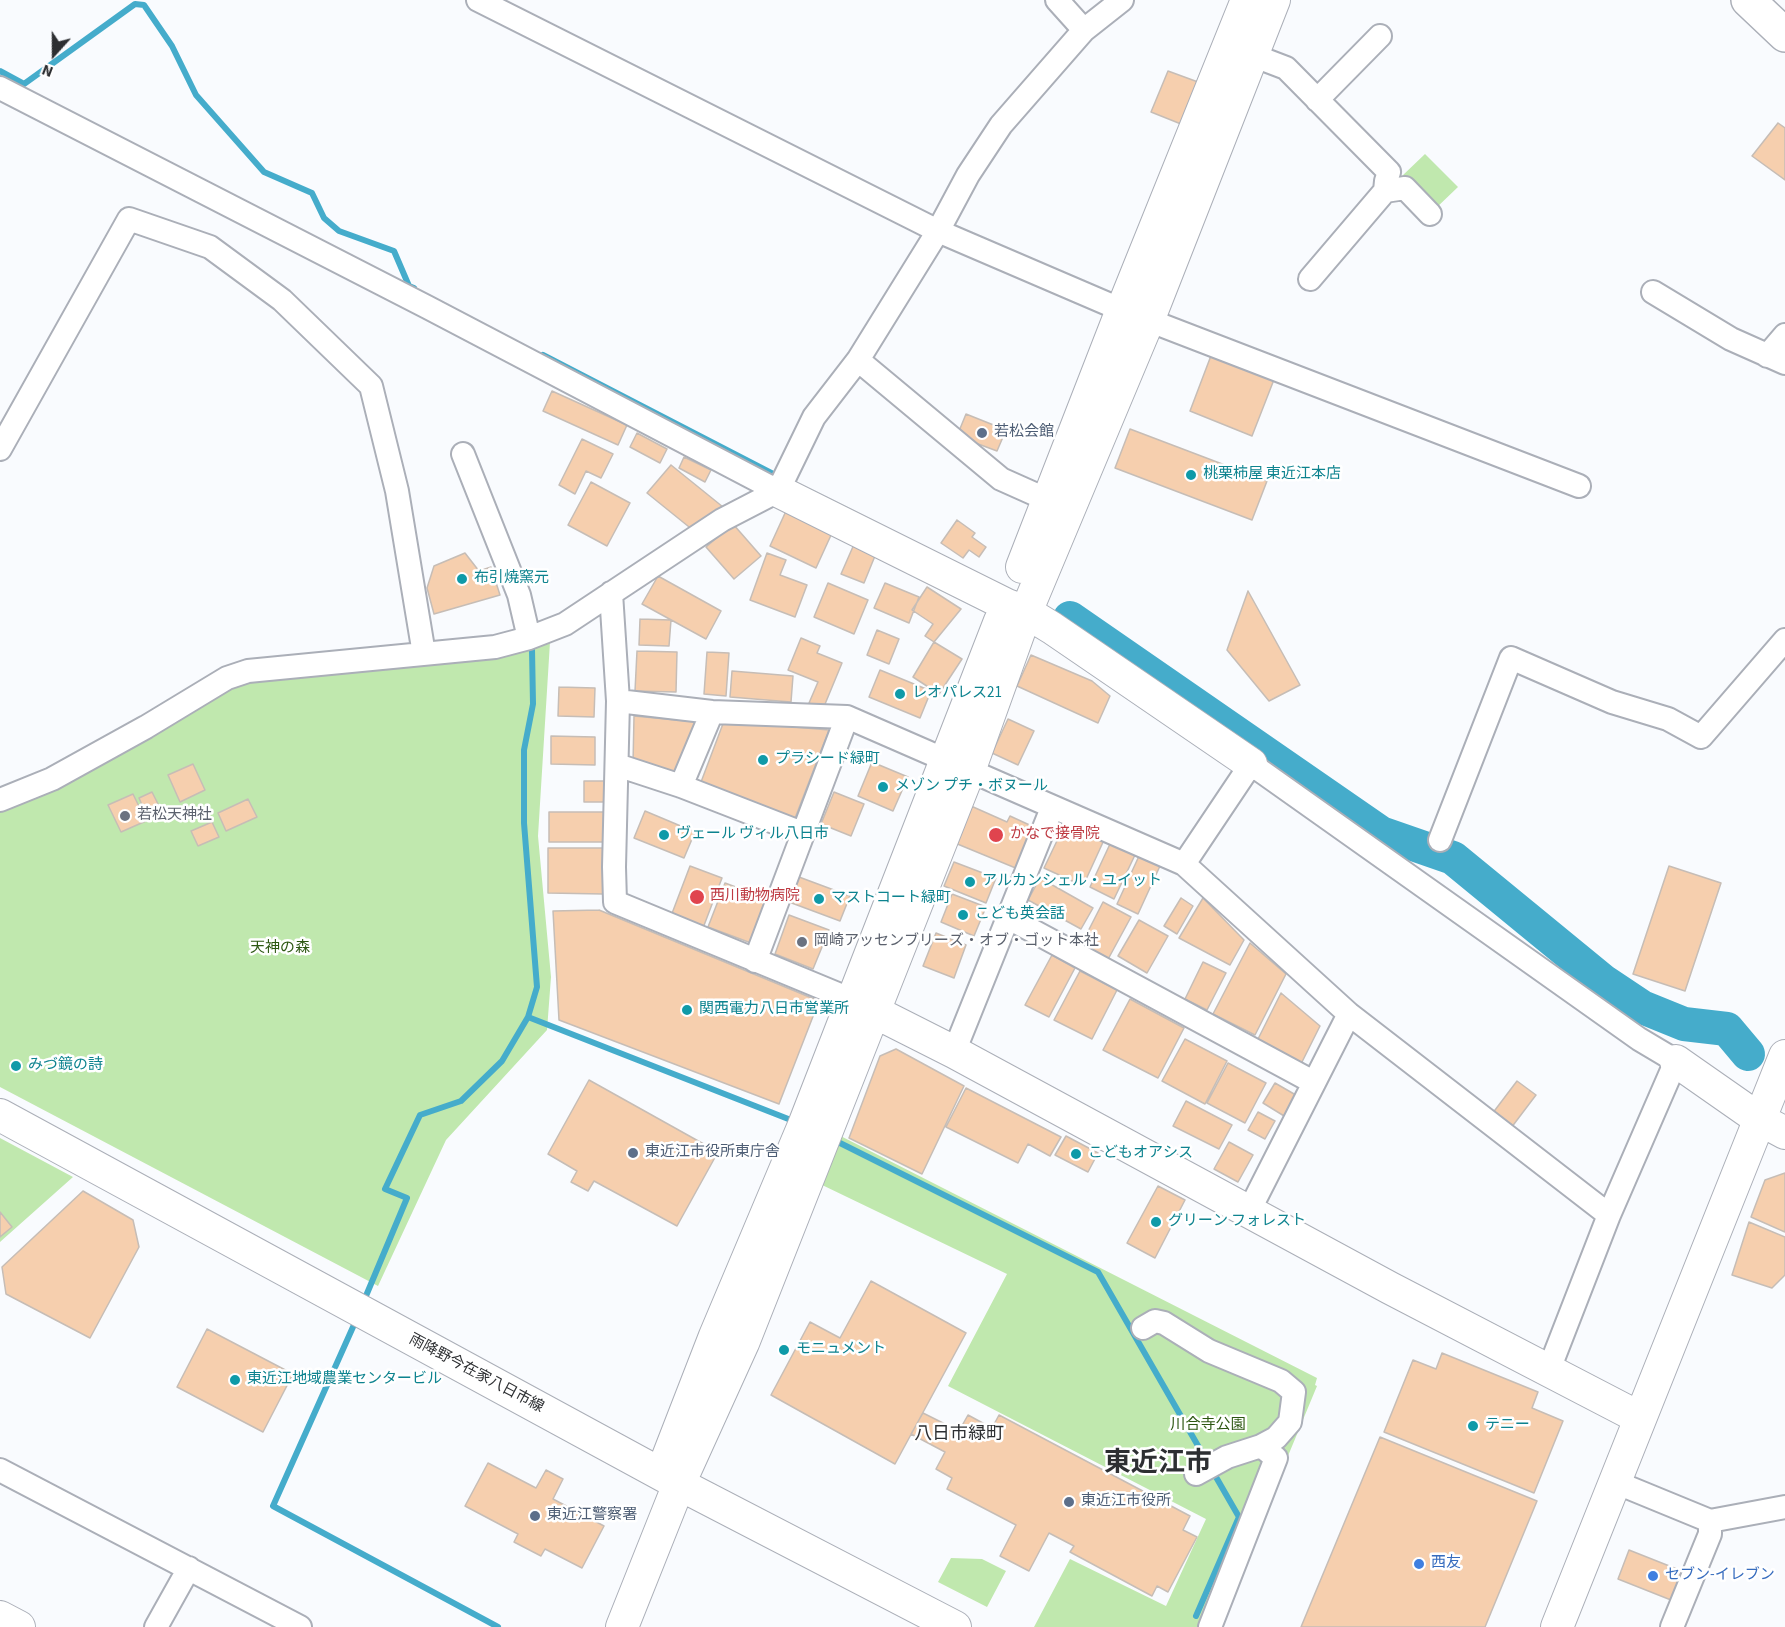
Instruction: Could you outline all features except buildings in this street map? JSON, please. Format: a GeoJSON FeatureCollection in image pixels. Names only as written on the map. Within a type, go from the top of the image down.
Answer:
{"type":"FeatureCollection","features":[{"type":"Feature","properties":{"kind":"highway"},"geometry":{"type":"LineString","coordinates":[[1748,0],[1785,35]]}},
{"type":"Feature","properties":{"kind":"street"},"geometry":{"type":"LineString","coordinates":[[478,0],[938,231],[1135,315],[1579,486]]}},
{"type":"Feature","properties":{"kind":"street"},"geometry":{"type":"LineString","coordinates":[[1056,0],[1084,30]]}},
{"type":"Feature","properties":{"kind":"street"},"geometry":{"type":"LineString","coordinates":[[0,800],[52,779],[146,727],[227,678],[248,671],[495,647],[529,638],[565,624],[722,520],[778,492],[814,417],[858,360],[938,231],[968,175],[1001,125],[1084,30],[1122,0]]}},
{"type":"Feature","properties":{"kind":"street"},"geometry":{"type":"LineString","coordinates":[[622,1627],[715,1336],[804,1125],[863,1006],[958,766],[1016,609],[1135,315],[1247,0]]}},
{"type":"Feature","properties":{"kind":"street"},"geometry":{"type":"LineString","coordinates":[[1016,609],[1048,500],[1135,315],[1275,0]]}},
{"type":"Feature","properties":{"kind":"street"},"geometry":{"type":"LineString","coordinates":[[1317,100],[1380,36]]}},
{"type":"Feature","properties":{"kind":"street"},"geometry":{"type":"LineString","coordinates":[[1252,55],[1286,68],[1389,172],[1385,191],[1310,279]]}},
{"type":"Feature","properties":{"kind":"street"},"geometry":{"type":"LineString","coordinates":[[0,88],[778,492],[1052,628],[1251,764],[1638,1039],[1676,1061],[1772,1126]]}},
{"type":"Feature","properties":{"kind":"street"},"geometry":{"type":"LineString","coordinates":[[1385,191],[1405,189],[1430,214]]}},
{"type":"Feature","properties":{"kind":"street"},"geometry":{"type":"LineString","coordinates":[[0,449],[129,219],[210,246],[282,300],[371,386],[397,491],[424,654]]}},
{"type":"Feature","properties":{"kind":"street"},"geometry":{"type":"LineString","coordinates":[[1653,292],[1731,339],[1776,359],[1785,335]]}},
{"type":"Feature","properties":{"kind":"street"},"geometry":{"type":"LineString","coordinates":[[858,360],[1001,479],[1048,500]]}},
{"type":"Feature","properties":{"kind":"street"},"geometry":{"type":"LineString","coordinates":[[463,454],[519,595],[529,638]]}},
{"type":"Feature","properties":{"kind":"street"},"geometry":{"type":"LineString","coordinates":[[611,593],[618,701],[615,902],[863,1006],[954,1052],[1548,1372],[1640,1418]]}},
{"type":"Feature","properties":{"kind":"street"},"geometry":{"type":"LineString","coordinates":[[1440,840],[1510,658],[1612,702],[1668,719],[1701,737],[1785,640]]}},
{"type":"Feature","properties":{"kind":"street"},"geometry":{"type":"LineString","coordinates":[[618,701],[712,712],[847,717],[1184,864],[1349,1014],[1609,1215]]}},
{"type":"Feature","properties":{"kind":"street"},"geometry":{"type":"LineString","coordinates":[[681,786],[712,712]]}},
{"type":"Feature","properties":{"kind":"street"},"geometry":{"type":"LineString","coordinates":[[755,961],[847,717]]}},
{"type":"Feature","properties":{"kind":"street"},"geometry":{"type":"LineString","coordinates":[[1184,864],[1251,764]]}},
{"type":"Feature","properties":{"kind":"street"},"geometry":{"type":"LineString","coordinates":[[616,765],[681,786],[802,833]]}},
{"type":"Feature","properties":{"kind":"street"},"geometry":{"type":"LineString","coordinates":[[954,1052],[1052,808]]}},
{"type":"Feature","properties":{"kind":"street"},"geometry":{"type":"LineString","coordinates":[[1007,917],[1313,1082]]}},
{"type":"Feature","properties":{"kind":"street"},"geometry":{"type":"LineString","coordinates":[[1249,1211],[1349,1014]]}},
{"type":"Feature","properties":{"kind":"street"},"geometry":{"type":"LineString","coordinates":[[1557,1627],[1640,1418],[1772,1126],[1785,1056]]}},
{"type":"Feature","properties":{"kind":"street"},"geometry":{"type":"LineString","coordinates":[[1548,1372],[1609,1215],[1676,1061]]}},
{"type":"Feature","properties":{"kind":"street","name":"雨降野今在家八日市線"},"geometry":{"type":"LineString","coordinates":[[0,1115],[670,1478],[955,1627]]}},
{"type":"Feature","properties":{"kind":"street"},"geometry":{"type":"LineString","coordinates":[[1149,1325],[1164,1323],[1209,1352],[1281,1381],[1294,1392],[1290,1422],[1276,1438],[1261,1446],[1227,1457],[1196,1474]]}},
{"type":"Feature","properties":{"kind":"street"},"geometry":{"type":"LineString","coordinates":[[1210,1627],[1276,1458],[1261,1446]]}},
{"type":"Feature","properties":{"kind":"street"},"geometry":{"type":"LineString","coordinates":[[0,1470],[300,1627]]}},
{"type":"Feature","properties":{"kind":"street"},"geometry":{"type":"LineString","coordinates":[[601,1627],[670,1478]]}},
{"type":"Feature","properties":{"kind":"street"},"geometry":{"type":"LineString","coordinates":[[1615,1482],[1710,1521],[1785,1507]]}},
{"type":"Feature","properties":{"kind":"street"},"geometry":{"type":"LineString","coordinates":[[1672,1627],[1710,1534],[1710,1521]]}},
{"type":"Feature","properties":{"kind":"street"},"geometry":{"type":"LineString","coordinates":[[156,1627],[189,1568]]}},
{"type":"Feature","properties":{"kind":"street"},"geometry":{"type":"LineString","coordinates":[[0,1617],[19,1627]]}},
{"type":"Feature","properties":{"kind":"green space"},"geometry":{"type":"Polygon","coordinates":[[[1425,154],[1458,187],[1434,210],[1402,176],[1425,154]]]}},
{"type":"Feature","properties":{"kind":"green space","name":"天神の森"},"geometry":{"type":"Polygon","coordinates":[[[550,642],[538,836],[551,977],[547,1030],[446,1140],[378,1286],[0,1087],[0,809],[229,687],[249,680],[550,642]]]}},
{"type":"Feature","properties":{"kind":"green space","name":"川合寺公園"},"geometry":{"type":"Polygon","coordinates":[[[815,1123],[1317,1378],[1315,1385],[1317,1386],[1217,1627],[1034,1627],[1070,1559],[1166,1606],[1206,1519],[948,1386],[1007,1274],[793,1171],[815,1123]]]}},
{"type":"Feature","properties":{"kind":"green space"},"geometry":{"type":"Polygon","coordinates":[[[0,1138],[73,1177],[0,1242],[0,1138]]]}},
{"type":"Feature","properties":{"kind":"green space"},"geometry":{"type":"Polygon","coordinates":[[[951,1558],[982,1559],[1006,1571],[987,1607],[938,1582],[951,1558]]]}},
{"type":"Feature","properties":{"kind":"waterway"},"geometry":{"type":"LineString","coordinates":[[0,71],[24,84],[135,4],[144,5],[172,46],[196,95],[264,172],[312,193],[324,218],[339,231],[394,251],[409,286],[414,288]]}},
{"type":"Feature","properties":{"kind":"waterway"},"geometry":{"type":"LineString","coordinates":[[543,355],[779,477]]}},
{"type":"Feature","properties":{"kind":"waterway"},"geometry":{"type":"LineString","coordinates":[[1070,618],[1381,833],[1453,858],[1603,981],[1642,1007],[1684,1024],[1727,1029],[1748,1054]]}},
{"type":"Feature","properties":{"kind":"waterway"},"geometry":{"type":"LineString","coordinates":[[363,1303],[407,1198],[385,1189],[420,1115],[461,1101],[502,1061],[528,1017],[537,987],[524,823],[524,750],[533,704],[532,649]]}},
{"type":"Feature","properties":{"kind":"waterway"},"geometry":{"type":"LineString","coordinates":[[528,1017],[796,1122]]}},
{"type":"Feature","properties":{"kind":"waterway"},"geometry":{"type":"LineString","coordinates":[[832,1139],[1098,1272],[1239,1517],[1196,1616]]}},
{"type":"Feature","properties":{"kind":"waterway"},"geometry":{"type":"LineString","coordinates":[[357,1318],[273,1506],[498,1627]]}},
{"type":"Feature","properties":{"kind":"place","name":"若松会館"},"geometry":{"type":"Point","coordinates":[982,433]}},
{"type":"Feature","properties":{"kind":"place","name":"桃栗柿屋 東近江本店"},"geometry":{"type":"Point","coordinates":[1191,475]}},
{"type":"Feature","properties":{"kind":"place","name":"布引焼窯元"},"geometry":{"type":"Point","coordinates":[462,579]}},
{"type":"Feature","properties":{"kind":"place","name":"レオパレス21"},"geometry":{"type":"Point","coordinates":[900,694]}},
{"type":"Feature","properties":{"kind":"place","name":"プラシード緑町"},"geometry":{"type":"Point","coordinates":[763,760]}},
{"type":"Feature","properties":{"kind":"place","name":"メゾン プチ・ボヌール"},"geometry":{"type":"Point","coordinates":[883,787]}},
{"type":"Feature","properties":{"kind":"place","name":"若松天神社"},"geometry":{"type":"Point","coordinates":[125,816]}},
{"type":"Feature","properties":{"kind":"place","name":"ヴェール ヴィル八日市"},"geometry":{"type":"Point","coordinates":[664,835]}},
{"type":"Feature","properties":{"kind":"place","name":"かなで接骨院"},"geometry":{"type":"Point","coordinates":[996,835]}},
{"type":"Feature","properties":{"kind":"place","name":"アルカンシェル・ユイット"},"geometry":{"type":"Point","coordinates":[970,882]}},
{"type":"Feature","properties":{"kind":"place","name":"西川動物病院"},"geometry":{"type":"Point","coordinates":[697,897]}},
{"type":"Feature","properties":{"kind":"place","name":"マストコート緑町"},"geometry":{"type":"Point","coordinates":[819,899]}},
{"type":"Feature","properties":{"kind":"place","name":"こども英会話"},"geometry":{"type":"Point","coordinates":[963,915]}},
{"type":"Feature","properties":{"kind":"place","name":"岡崎アッセンブリーズ・オブ・ゴット本社"},"geometry":{"type":"Point","coordinates":[802,942]}},
{"type":"Feature","properties":{"kind":"place","name":"関西電力八日市営業所"},"geometry":{"type":"Point","coordinates":[687,1010]}},
{"type":"Feature","properties":{"kind":"place","name":"みづ鏡の詩"},"geometry":{"type":"Point","coordinates":[16,1066]}},
{"type":"Feature","properties":{"kind":"place","name":"東近江市役所東庁舎"},"geometry":{"type":"Point","coordinates":[633,1153]}},
{"type":"Feature","properties":{"kind":"place","name":"こどもオアシス"},"geometry":{"type":"Point","coordinates":[1076,1154]}},
{"type":"Feature","properties":{"kind":"place","name":"グリーン フォレスト"},"geometry":{"type":"Point","coordinates":[1156,1222]}},
{"type":"Feature","properties":{"kind":"place","name":"モニュメント"},"geometry":{"type":"Point","coordinates":[784,1350]}},
{"type":"Feature","properties":{"kind":"place","name":"東近江地域農業センタービル"},"geometry":{"type":"Point","coordinates":[235,1380]}},
{"type":"Feature","properties":{"kind":"place","name":"テニー"},"geometry":{"type":"Point","coordinates":[1473,1426]}},
{"type":"Feature","properties":{"kind":"place","name":"東近江市役所"},"geometry":{"type":"Point","coordinates":[1069,1502]}},
{"type":"Feature","properties":{"kind":"place","name":"東近江警察署"},"geometry":{"type":"Point","coordinates":[535,1516]}},
{"type":"Feature","properties":{"kind":"place","name":"西友"},"geometry":{"type":"Point","coordinates":[1419,1564]}},
{"type":"Feature","properties":{"kind":"place","name":"セブン-イレブン"},"geometry":{"type":"Point","coordinates":[1653,1576]}},
{"type":"Feature","properties":{"kind":"district","name":"八日市緑町"},"geometry":{"type":"Point","coordinates":[959,1435]}},
{"type":"Feature","properties":{"kind":"district","name":"東近江市"},"geometry":{"type":"Point","coordinates":[1158,1465]}}]}
